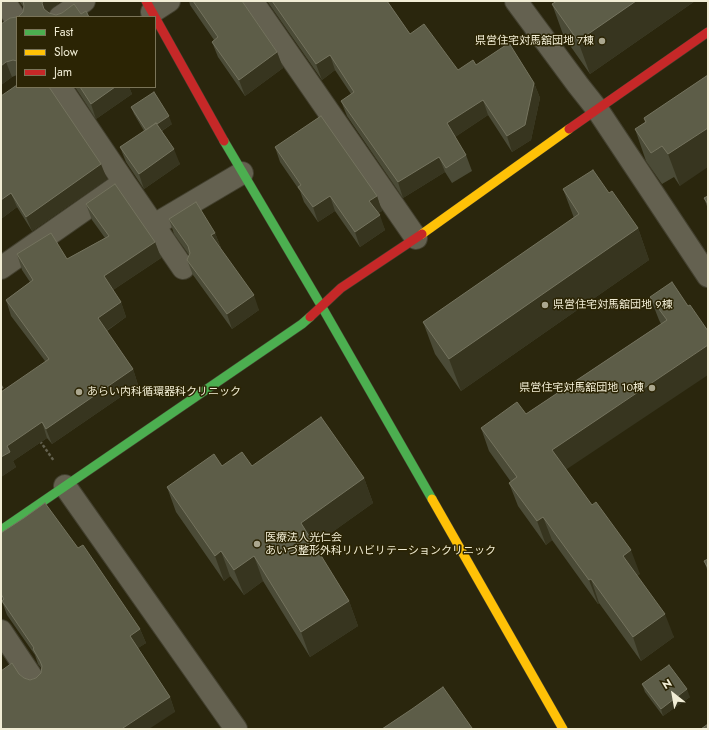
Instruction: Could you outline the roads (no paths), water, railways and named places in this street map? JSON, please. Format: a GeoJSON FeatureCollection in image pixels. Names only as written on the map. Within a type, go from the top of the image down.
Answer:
{"type":"FeatureCollection","features":[{"type":"Feature","properties":{"kind":"street"},"geometry":{"type":"LineString","coordinates":[[4,1],[16,19]]}},
{"type":"Feature","properties":{"kind":"street"},"geometry":{"type":"LineString","coordinates":[[62,16],[84,1]]}},
{"type":"Feature","properties":{"kind":"street"},"geometry":{"type":"LineString","coordinates":[[252,1],[416,238]]}},
{"type":"Feature","properties":{"kind":"street"},"geometry":{"type":"LineString","coordinates":[[516,1],[597,109],[708,276]]}},
{"type":"Feature","properties":{"kind":"street"},"geometry":{"type":"LineString","coordinates":[[156,5],[242,173],[322,307],[560,728]]}},
{"type":"Feature","properties":{"kind":"street"},"geometry":{"type":"LineString","coordinates":[[1,530],[302,324],[341,288],[416,238],[708,32]]}},
{"type":"Feature","properties":{"kind":"street"},"geometry":{"type":"LineString","coordinates":[[61,88],[182,268]]}},
{"type":"Feature","properties":{"kind":"street"},"geometry":{"type":"LineString","coordinates":[[154,225],[242,173]]}},
{"type":"Feature","properties":{"kind":"street"},"geometry":{"type":"LineString","coordinates":[[1,268],[124,182]]}},
{"type":"Feature","properties":{"kind":"street"},"geometry":{"type":"LineString","coordinates":[[67,484],[229,727]]}},
{"type":"Feature","properties":{"kind":"street"},"geometry":{"type":"LineString","coordinates":[[1,631],[35,682]]}},
{"type":"Feature","properties":{"kind":"place","name":"県営住宅対馬舘団地 7棟"},"geometry":{"type":"Point","coordinates":[602,41]}},
{"type":"Feature","properties":{"kind":"place","name":"県営住宅対馬舘団地 9棟"},"geometry":{"type":"Point","coordinates":[545,305]}},
{"type":"Feature","properties":{"kind":"place","name":"県営住宅対馬舘団地 10棟"},"geometry":{"type":"Point","coordinates":[652,388]}},
{"type":"Feature","properties":{"kind":"place","name":"あらい内科循環器科クリニック"},"geometry":{"type":"Point","coordinates":[79,392]}},
{"type":"Feature","properties":{"kind":"place","name":"医療法人光仁会 あいづ整形外科リハビリテーションクリニック"},"geometry":{"type":"Point","coordinates":[257,544]}}]}
